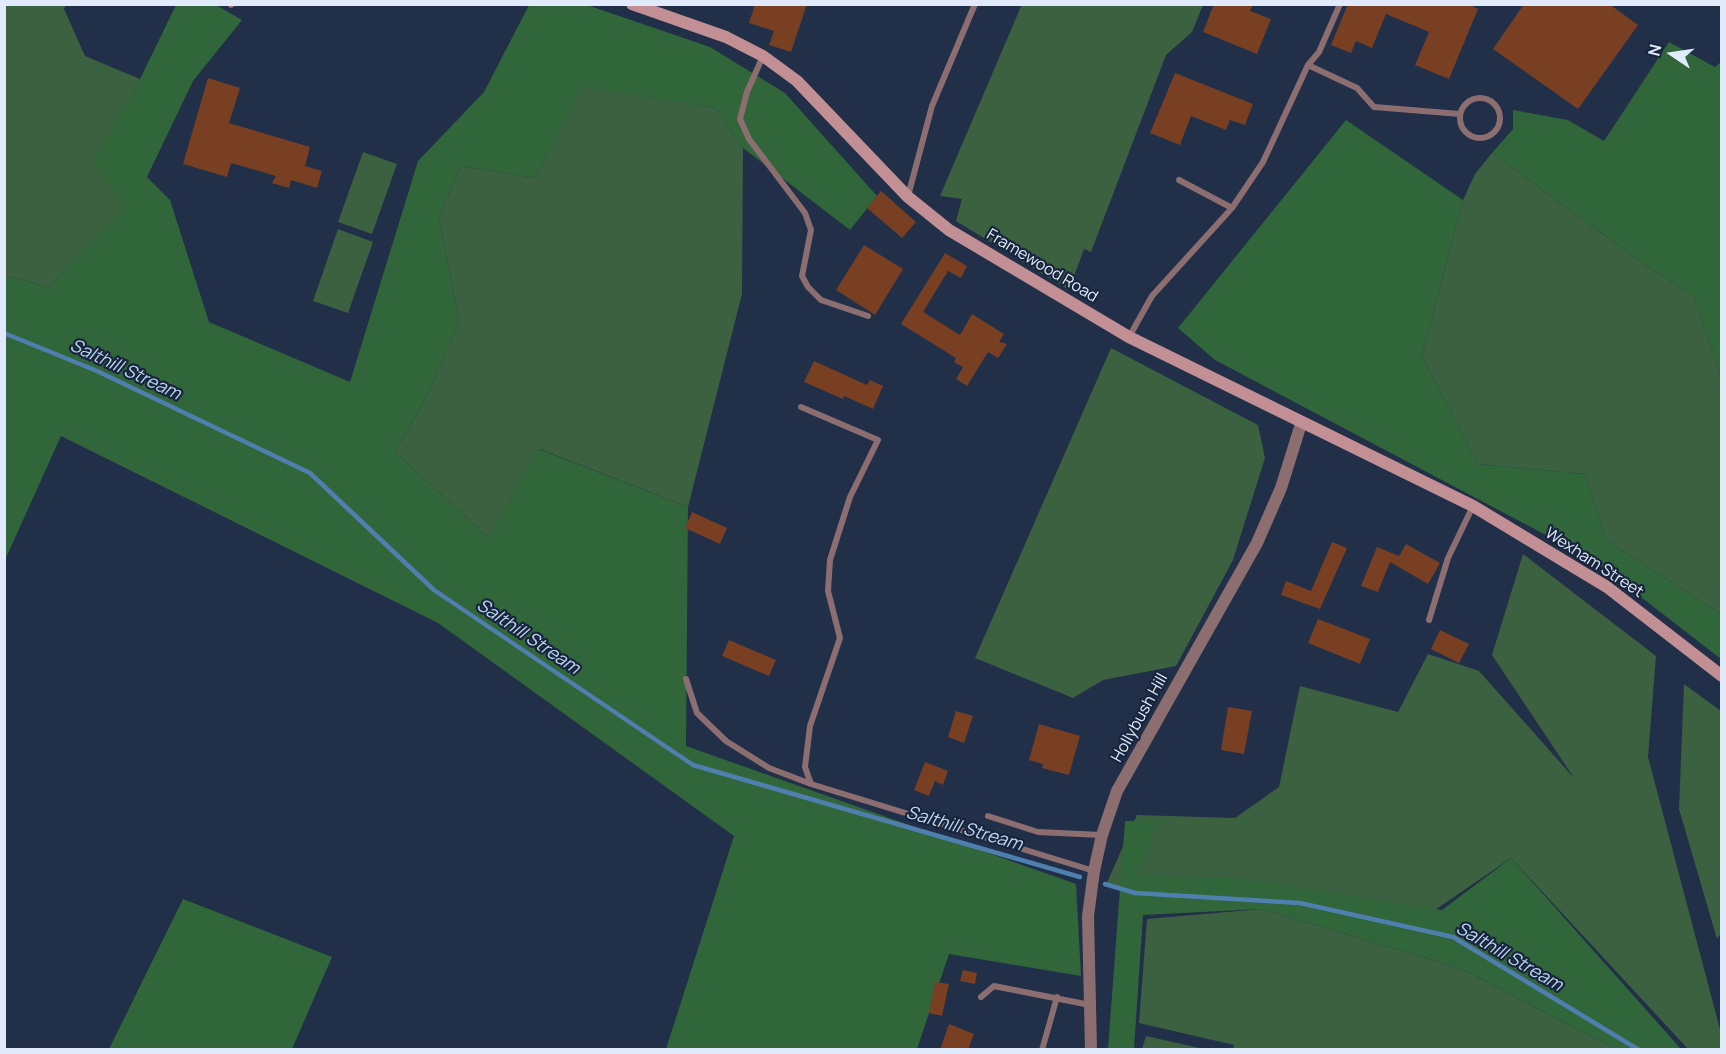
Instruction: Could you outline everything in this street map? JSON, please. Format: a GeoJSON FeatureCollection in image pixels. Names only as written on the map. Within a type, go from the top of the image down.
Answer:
{"type":"FeatureCollection","features":[{"type":"Feature","properties":{"kind":"street","name":"Framewood Road"},"geometry":{"type":"LineString","coordinates":[[632,4],[726,37],[763,56],[797,81],[908,197],[949,230],[1128,337],[1301,424],[1473,506]]}},
{"type":"Feature","properties":{"kind":"street","name":"Hollybush Hill"},"geometry":{"type":"LineString","coordinates":[[1090,1050],[1089,916],[1094,871],[1102,835],[1117,791],[1257,543],[1281,488],[1301,424]]}},
{"type":"Feature","properties":{"kind":"street","name":"Wexham Street"},"geometry":{"type":"LineString","coordinates":[[1473,506],[1607,587],[1722,676]]}},
{"type":"Feature","properties":{"kind":"lane"},"geometry":{"type":"LineString","coordinates":[[908,197],[932,106],[975,4]]}},
{"type":"Feature","properties":{"kind":"lane"},"geometry":{"type":"LineString","coordinates":[[1128,337],[1152,296],[1232,208],[1263,162],[1308,65],[1319,52],[1340,4]]}},
{"type":"Feature","properties":{"kind":"lane"},"geometry":{"type":"LineString","coordinates":[[763,56],[747,92],[740,119],[749,139],[805,213],[811,230],[802,276],[808,287],[821,300],[868,316]]}},
{"type":"Feature","properties":{"kind":"lane"},"geometry":{"type":"LineString","coordinates":[[1308,65],[1357,88],[1374,107],[1460,114]]}},
{"type":"Feature","properties":{"kind":"lane"},"geometry":{"type":"LineString","coordinates":[[1485,99],[1498,111],[1499,124],[1486,138],[1472,137],[1462,128],[1460,114],[1467,103],[1472,100],[1485,99]]}},
{"type":"Feature","properties":{"kind":"lane"},"geometry":{"type":"LineString","coordinates":[[1179,180],[1232,208]]}},
{"type":"Feature","properties":{"kind":"lane"},"geometry":{"type":"LineString","coordinates":[[801,406],[878,440],[846,508],[830,560],[828,591],[840,638],[810,726],[805,767],[811,784]]}},
{"type":"Feature","properties":{"kind":"lane"},"geometry":{"type":"LineString","coordinates":[[1429,620],[1449,558],[1473,506]]}},
{"type":"Feature","properties":{"kind":"lane"},"geometry":{"type":"LineString","coordinates":[[686,679],[697,713],[726,741],[769,768],[811,784],[1094,871]]}},
{"type":"Feature","properties":{"kind":"lane"},"geometry":{"type":"LineString","coordinates":[[988,816],[1038,832],[1102,835]]}},
{"type":"Feature","properties":{"kind":"lane"},"geometry":{"type":"LineString","coordinates":[[981,997],[994,986],[1090,1005]]}},
{"type":"Feature","properties":{"kind":"lane"},"geometry":{"type":"LineString","coordinates":[[1042,1050],[1057,997]]}},
{"type":"Feature","properties":{"kind":"green space"},"geometry":{"type":"Polygon","coordinates":[[[1022,4],[1203,5],[1192,32],[1166,55],[1091,252],[1084,249],[1069,290],[956,221],[962,199],[940,196],[1022,4]]]}},
{"type":"Feature","properties":{"kind":"green space"},"geometry":{"type":"Polygon","coordinates":[[[4,5],[66,5],[64,9],[85,56],[140,79],[93,162],[127,208],[48,287],[5,275],[4,5]]]}},
{"type":"Feature","properties":{"kind":"green space"},"geometry":{"type":"Polygon","coordinates":[[[176,5],[216,5],[242,20],[193,81],[147,177],[170,200],[209,322],[350,382],[418,161],[484,92],[529,5],[587,5],[710,47],[785,93],[877,196],[850,230],[743,148],[716,108],[583,86],[536,178],[461,166],[439,217],[459,322],[427,396],[395,452],[488,537],[539,449],[688,507],[686,746],[1076,884],[1081,976],[949,954],[917,1049],[666,1049],[734,836],[438,623],[61,436],[5,560],[5,275],[48,287],[126,208],[92,162],[140,79],[176,5]]]}},
{"type":"Feature","properties":{"kind":"green space"},"geometry":{"type":"Polygon","coordinates":[[[1669,42],[1715,67],[1721,62],[1721,376],[1694,296],[1645,265],[1492,153],[1513,129],[1513,110],[1568,120],[1604,141],[1669,42]]]}},
{"type":"Feature","properties":{"kind":"green space"},"geometry":{"type":"Polygon","coordinates":[[[583,85],[716,108],[743,148],[742,294],[688,507],[540,449],[488,537],[395,452],[427,396],[459,322],[439,217],[461,166],[536,178],[583,85]]]}},
{"type":"Feature","properties":{"kind":"green space"},"geometry":{"type":"Polygon","coordinates":[[[1346,120],[1463,200],[1422,356],[1478,464],[1585,474],[1606,540],[1721,614],[1721,659],[1593,560],[1215,360],[1178,328],[1346,120]]]}},
{"type":"Feature","properties":{"kind":"green space"},"geometry":{"type":"Polygon","coordinates":[[[363,152],[397,164],[372,234],[338,222],[363,152]]]}},
{"type":"Feature","properties":{"kind":"green space"},"geometry":{"type":"Polygon","coordinates":[[[1492,153],[1645,265],[1694,296],[1721,376],[1721,614],[1606,540],[1585,474],[1478,464],[1422,356],[1463,200],[1475,174],[1492,153]]]}},
{"type":"Feature","properties":{"kind":"green space"},"geometry":{"type":"Polygon","coordinates":[[[338,229],[373,242],[348,313],[313,301],[338,229]]]}},
{"type":"Feature","properties":{"kind":"green space"},"geometry":{"type":"Polygon","coordinates":[[[1111,348],[1258,425],[1265,458],[1233,560],[1176,666],[1103,680],[1073,698],[975,658],[1111,348]]]}},
{"type":"Feature","properties":{"kind":"green space"},"geometry":{"type":"Polygon","coordinates":[[[1523,554],[1656,656],[1648,757],[1721,1033],[1721,1049],[1688,1049],[1511,858],[1416,923],[1229,893],[1105,887],[1137,815],[1235,818],[1279,787],[1300,686],[1398,712],[1428,654],[1479,671],[1574,778],[1492,655],[1523,554]]]}},
{"type":"Feature","properties":{"kind":"green space"},"geometry":{"type":"Polygon","coordinates":[[[1684,684],[1721,711],[1722,932],[1717,939],[1679,809],[1684,684]]]}},
{"type":"Feature","properties":{"kind":"green space"},"geometry":{"type":"Polygon","coordinates":[[[1159,820],[1137,876],[1232,877],[1442,910],[1511,858],[1681,1049],[1615,1049],[1462,969],[1262,909],[1143,915],[1134,1049],[1108,1049],[1125,821],[1159,820]]]}},
{"type":"Feature","properties":{"kind":"green space"},"geometry":{"type":"Polygon","coordinates":[[[183,899],[332,957],[292,1049],[109,1049],[183,899]]]}},
{"type":"Feature","properties":{"kind":"green space"},"geometry":{"type":"Polygon","coordinates":[[[1262,909],[1462,969],[1615,1049],[1233,1049],[1234,1045],[1139,1023],[1147,919],[1262,909]]]}},
{"type":"Feature","properties":{"kind":"green space"},"geometry":{"type":"Polygon","coordinates":[[[1146,1036],[1204,1049],[1142,1049],[1146,1036]]]}},
{"type":"Feature","properties":{"kind":"building"},"geometry":{"type":"Polygon","coordinates":[[[755,4],[807,4],[791,52],[769,45],[774,31],[749,23],[755,4]]]}},
{"type":"Feature","properties":{"kind":"building"},"geometry":{"type":"Polygon","coordinates":[[[1214,4],[1253,4],[1250,11],[1271,19],[1257,54],[1203,32],[1214,4]]]}},
{"type":"Feature","properties":{"kind":"building"},"geometry":{"type":"Polygon","coordinates":[[[1348,4],[1468,4],[1478,9],[1449,79],[1415,65],[1429,32],[1386,14],[1372,48],[1356,41],[1351,53],[1331,45],[1348,4]]]}},
{"type":"Feature","properties":{"kind":"building"},"geometry":{"type":"Polygon","coordinates":[[[1524,4],[1609,4],[1638,25],[1578,109],[1493,49],[1524,4]]]}},
{"type":"Feature","properties":{"kind":"building"},"geometry":{"type":"Polygon","coordinates":[[[1175,73],[1253,104],[1245,125],[1230,120],[1226,130],[1191,116],[1180,145],[1150,133],[1175,73]]]}},
{"type":"Feature","properties":{"kind":"building"},"geometry":{"type":"Polygon","coordinates":[[[208,78],[240,88],[229,123],[310,147],[305,166],[322,171],[317,188],[291,180],[289,188],[272,183],[276,176],[231,163],[227,177],[183,164],[208,78]]]}},
{"type":"Feature","properties":{"kind":"building"},"geometry":{"type":"Polygon","coordinates":[[[881,191],[916,222],[902,238],[867,208],[881,191]]]}},
{"type":"Feature","properties":{"kind":"building"},"geometry":{"type":"Polygon","coordinates":[[[864,245],[903,269],[875,315],[836,290],[864,245]]]}},
{"type":"Feature","properties":{"kind":"building"},"geometry":{"type":"Polygon","coordinates":[[[945,253],[967,266],[961,278],[948,271],[923,312],[960,335],[972,314],[1004,334],[999,342],[1007,344],[998,358],[988,352],[967,386],[956,379],[963,367],[954,362],[956,358],[901,324],[945,253]]]}},
{"type":"Feature","properties":{"kind":"building"},"geometry":{"type":"Polygon","coordinates":[[[814,361],[867,385],[870,380],[883,386],[873,409],[804,382],[814,361]]]}},
{"type":"Feature","properties":{"kind":"building"},"geometry":{"type":"Polygon","coordinates":[[[692,512],[727,528],[720,544],[685,528],[692,512]]]}},
{"type":"Feature","properties":{"kind":"building"},"geometry":{"type":"Polygon","coordinates":[[[1332,542],[1347,548],[1320,609],[1281,595],[1286,581],[1311,591],[1332,542]]]}},
{"type":"Feature","properties":{"kind":"building"},"geometry":{"type":"Polygon","coordinates":[[[1406,544],[1440,563],[1428,584],[1390,562],[1378,592],[1361,586],[1377,547],[1399,556],[1406,544]]]}},
{"type":"Feature","properties":{"kind":"building"},"geometry":{"type":"Polygon","coordinates":[[[1318,619],[1370,639],[1360,664],[1308,643],[1318,619]]]}},
{"type":"Feature","properties":{"kind":"building"},"geometry":{"type":"Polygon","coordinates":[[[1440,630],[1469,644],[1459,663],[1431,649],[1440,630]]]}},
{"type":"Feature","properties":{"kind":"building"},"geometry":{"type":"Polygon","coordinates":[[[729,640],[776,660],[769,676],[722,656],[729,640]]]}},
{"type":"Feature","properties":{"kind":"building"},"geometry":{"type":"Polygon","coordinates":[[[1228,707],[1252,711],[1244,754],[1221,750],[1228,707]]]}},
{"type":"Feature","properties":{"kind":"building"},"geometry":{"type":"Polygon","coordinates":[[[956,711],[973,716],[964,743],[948,737],[956,711]]]}},
{"type":"Feature","properties":{"kind":"building"},"geometry":{"type":"Polygon","coordinates":[[[1039,724],[1080,736],[1069,775],[1042,768],[1043,764],[1029,760],[1039,724]]]}},
{"type":"Feature","properties":{"kind":"building"},"geometry":{"type":"Polygon","coordinates":[[[925,762],[948,771],[943,785],[935,781],[929,796],[914,790],[925,762]]]}},
{"type":"Feature","properties":{"kind":"building"},"geometry":{"type":"Polygon","coordinates":[[[963,970],[977,973],[975,984],[960,981],[963,970]]]}},
{"type":"Feature","properties":{"kind":"building"},"geometry":{"type":"Polygon","coordinates":[[[935,982],[949,984],[942,1016],[929,1013],[935,982]]]}},
{"type":"Feature","properties":{"kind":"building"},"geometry":{"type":"Polygon","coordinates":[[[949,1024],[974,1034],[968,1050],[940,1050],[949,1024]]]}},
{"type":"Feature","properties":{"kind":"waterway","name":"Salthill Stream"},"geometry":{"type":"LineString","coordinates":[[4,333],[97,371],[310,473],[434,590],[693,765],[1080,877]]}},
{"type":"Feature","properties":{"kind":"waterway","name":"Salthill Stream"},"geometry":{"type":"LineString","coordinates":[[1105,884],[1135,893],[1300,903],[1453,937],[1639,1050]]}}]}
